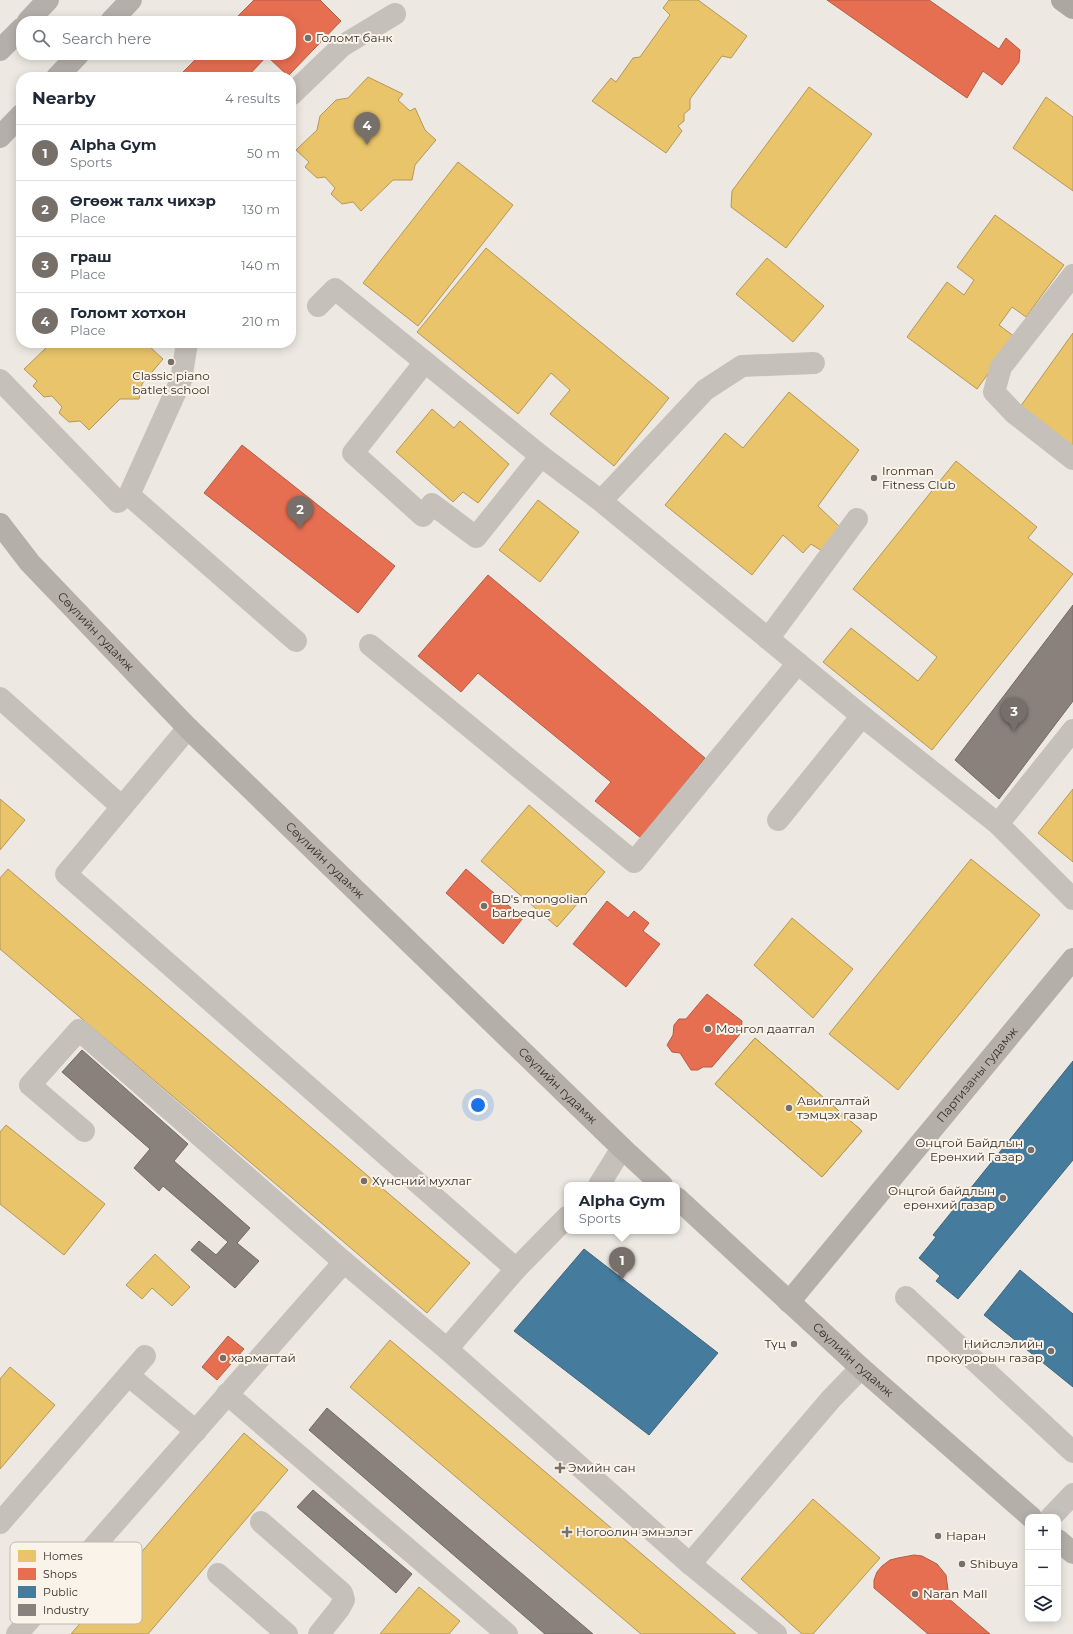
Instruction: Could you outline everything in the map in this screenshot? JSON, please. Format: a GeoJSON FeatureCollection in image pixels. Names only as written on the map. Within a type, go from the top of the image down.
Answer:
{"type":"FeatureCollection","features":[{"type":"Feature","properties":{"kind":"highway"},"geometry":{"type":"LineString","coordinates":[[1062,0],[1073,8]]}},
{"type":"Feature","properties":{"kind":"main road"},"geometry":{"type":"LineString","coordinates":[[33,16],[48,0]]}},
{"type":"Feature","properties":{"kind":"main road"},"geometry":{"type":"LineString","coordinates":[[116,16],[131,0]]}},
{"type":"Feature","properties":{"kind":"main road"},"geometry":{"type":"LineString","coordinates":[[62,72],[73,60]]}},
{"type":"Feature","properties":{"kind":"main road"},"geometry":{"type":"LineString","coordinates":[[0,137],[16,120]]}},
{"type":"Feature","properties":{"kind":"main road","name":"Сөүлийн гудамж"},"geometry":{"type":"LineString","coordinates":[[0,524],[30,563],[188,728],[659,1182]]}},
{"type":"Feature","properties":{"kind":"main road","name":"Партизаны гудамж"},"geometry":{"type":"LineString","coordinates":[[789,1302],[1073,959]]}},
{"type":"Feature","properties":{"kind":"main road","name":"Сөүлийн гудамж"},"geometry":{"type":"LineString","coordinates":[[680,1201],[861,1368],[1028,1514]]}},
{"type":"Feature","properties":{"kind":"main road"},"geometry":{"type":"LineString","coordinates":[[1061,1543],[1073,1553]]}},
{"type":"Feature","properties":{"kind":"street"},"geometry":{"type":"LineString","coordinates":[[296,90],[342,46],[395,14]]}},
{"type":"Feature","properties":{"kind":"street"},"geometry":{"type":"LineString","coordinates":[[1073,275],[1001,367],[994,392],[1014,413],[1073,459]]}},
{"type":"Feature","properties":{"kind":"street"},"geometry":{"type":"LineString","coordinates":[[318,306],[335,289],[541,456],[601,501],[862,716],[998,824],[1073,899]]}},
{"type":"Feature","properties":{"kind":"street"},"geometry":{"type":"LineString","coordinates":[[185,348],[181,380],[129,495],[296,641]]}},
{"type":"Feature","properties":{"kind":"street"},"geometry":{"type":"LineString","coordinates":[[425,362],[353,453],[423,516],[432,504],[476,537],[541,456]]}},
{"type":"Feature","properties":{"kind":"street"},"geometry":{"type":"LineString","coordinates":[[601,501],[705,390],[711,386],[742,366],[814,363]]}},
{"type":"Feature","properties":{"kind":"street"},"geometry":{"type":"LineString","coordinates":[[0,380],[118,502]]}},
{"type":"Feature","properties":{"kind":"street"},"geometry":{"type":"LineString","coordinates":[[768,639],[857,519]]}},
{"type":"Feature","properties":{"kind":"street"},"geometry":{"type":"LineString","coordinates":[[370,645],[634,862],[798,663]]}},
{"type":"Feature","properties":{"kind":"street"},"geometry":{"type":"LineString","coordinates":[[0,698],[122,807]]}},
{"type":"Feature","properties":{"kind":"street"},"geometry":{"type":"LineString","coordinates":[[778,820],[862,716]]}},
{"type":"Feature","properties":{"kind":"street"},"geometry":{"type":"LineString","coordinates":[[188,728],[66,874],[516,1268]]}},
{"type":"Feature","properties":{"kind":"street"},"geometry":{"type":"LineString","coordinates":[[998,824],[1073,730]]}},
{"type":"Feature","properties":{"kind":"street"},"geometry":{"type":"LineString","coordinates":[[84,1131],[30,1085],[79,1030],[344,1262],[447,1349],[690,1564],[776,1634]]}},
{"type":"Feature","properties":{"kind":"street"},"geometry":{"type":"LineString","coordinates":[[601,1182],[622,1148]]}},
{"type":"Feature","properties":{"kind":"street"},"geometry":{"type":"LineString","coordinates":[[447,1349],[516,1268],[564,1220]]}},
{"type":"Feature","properties":{"kind":"street"},"geometry":{"type":"LineString","coordinates":[[98,1542],[344,1262]]}},
{"type":"Feature","properties":{"kind":"street"},"geometry":{"type":"LineString","coordinates":[[906,1297],[1073,1452]]}},
{"type":"Feature","properties":{"kind":"street"},"geometry":{"type":"LineString","coordinates":[[0,1523],[145,1356]]}},
{"type":"Feature","properties":{"kind":"street"},"geometry":{"type":"LineString","coordinates":[[690,1564],[831,1399],[861,1368]]}},
{"type":"Feature","properties":{"kind":"street"},"geometry":{"type":"LineString","coordinates":[[129,1376],[196,1431]]}},
{"type":"Feature","properties":{"kind":"street"},"geometry":{"type":"LineString","coordinates":[[227,1394],[507,1634]]}},
{"type":"Feature","properties":{"kind":"street"},"geometry":{"type":"LineString","coordinates":[[1054,1514],[1073,1494]]}},
{"type":"Feature","properties":{"kind":"street"},"geometry":{"type":"LineString","coordinates":[[261,1522],[342,1593],[344,1600],[339,1609],[319,1634]]}},
{"type":"Feature","properties":{"kind":"street"},"geometry":{"type":"LineString","coordinates":[[218,1574],[287,1634]]}},
{"type":"Feature","properties":{"kind":"street"},"geometry":{"type":"LineString","coordinates":[[17,1634],[26,1624]]}},
{"type":"Feature","properties":{"kind":"building: Homes"},"geometry":{"type":"Polygon","coordinates":[[[669,0],[698,0],[747,36],[731,58],[722,56],[690,99],[690,109],[684,114],[684,121],[678,126],[682,131],[666,153],[592,101],[611,78],[616,82],[633,58],[640,57],[670,15],[663,8],[669,0]]]}},
{"type":"Feature","properties":{"kind":"building: Homes"},"geometry":{"type":"Polygon","coordinates":[[[368,77],[403,94],[398,100],[410,111],[415,108],[425,130],[436,140],[415,165],[412,180],[393,180],[361,211],[353,202],[342,204],[331,194],[335,188],[325,177],[317,178],[305,167],[309,162],[296,150],[317,130],[320,116],[336,100],[348,98],[368,77]]]}},
{"type":"Feature","properties":{"kind":"building: Homes"},"geometry":{"type":"Polygon","coordinates":[[[809,87],[872,134],[786,248],[731,207],[732,191],[809,87]]]}},
{"type":"Feature","properties":{"kind":"building: Homes"},"geometry":{"type":"Polygon","coordinates":[[[1046,97],[1073,117],[1073,191],[1013,148],[1046,97]]]}},
{"type":"Feature","properties":{"kind":"building: Homes"},"geometry":{"type":"Polygon","coordinates":[[[458,162],[513,205],[418,326],[363,283],[458,162]]]}},
{"type":"Feature","properties":{"kind":"building: Homes"},"geometry":{"type":"Polygon","coordinates":[[[995,215],[1064,265],[1026,317],[1012,307],[999,325],[1015,337],[977,389],[907,337],[947,282],[964,295],[974,280],[957,267],[995,215]]]}},
{"type":"Feature","properties":{"kind":"building: Homes"},"geometry":{"type":"Polygon","coordinates":[[[486,248],[669,398],[614,466],[550,414],[570,390],[551,373],[518,414],[417,332],[486,248]]]}},
{"type":"Feature","properties":{"kind":"building: Homes"},"geometry":{"type":"Polygon","coordinates":[[[767,258],[824,306],[793,342],[736,294],[767,258]]]}},
{"type":"Feature","properties":{"kind":"building: Homes"},"geometry":{"type":"Polygon","coordinates":[[[1073,333],[1073,446],[1020,407],[1073,333]]]}},
{"type":"Feature","properties":{"kind":"building: Homes"},"geometry":{"type":"Polygon","coordinates":[[[152,348],[163,359],[142,384],[139,399],[120,399],[89,430],[80,421],[69,422],[59,413],[62,407],[52,396],[44,397],[33,386],[37,381],[24,369],[45,349],[152,348]]]}},
{"type":"Feature","properties":{"kind":"building: Homes"},"geometry":{"type":"Polygon","coordinates":[[[789,392],[859,450],[818,506],[841,528],[822,551],[811,544],[803,553],[783,535],[752,575],[665,505],[725,433],[743,448],[789,392]]]}},
{"type":"Feature","properties":{"kind":"building: Homes"},"geometry":{"type":"Polygon","coordinates":[[[432,409],[454,428],[460,421],[509,464],[478,503],[463,492],[453,502],[396,452],[432,409]]]}},
{"type":"Feature","properties":{"kind":"building: Homes"},"geometry":{"type":"Polygon","coordinates":[[[956,461],[1037,527],[1028,538],[1073,574],[932,750],[823,662],[851,628],[918,681],[937,657],[853,589],[956,461]]]}},
{"type":"Feature","properties":{"kind":"building: Homes"},"geometry":{"type":"Polygon","coordinates":[[[538,500],[579,532],[540,582],[499,550],[538,500]]]}},
{"type":"Feature","properties":{"kind":"building: Homes"},"geometry":{"type":"Polygon","coordinates":[[[1073,789],[1073,862],[1038,833],[1073,789]]]}},
{"type":"Feature","properties":{"kind":"building: Homes"},"geometry":{"type":"Polygon","coordinates":[[[0,799],[25,820],[0,850],[0,799]]]}},
{"type":"Feature","properties":{"kind":"building: Homes"},"geometry":{"type":"Polygon","coordinates":[[[529,805],[605,872],[557,927],[481,861],[529,805]]]}},
{"type":"Feature","properties":{"kind":"building: Homes"},"geometry":{"type":"Polygon","coordinates":[[[971,859],[1040,915],[898,1090],[829,1034],[971,859]]]}},
{"type":"Feature","properties":{"kind":"building: Homes"},"geometry":{"type":"Polygon","coordinates":[[[8,869],[470,1263],[427,1313],[0,949],[0,878],[8,869]]]}},
{"type":"Feature","properties":{"kind":"building: Homes"},"geometry":{"type":"Polygon","coordinates":[[[792,918],[853,969],[813,1018],[754,965],[792,918]]]}},
{"type":"Feature","properties":{"kind":"building: Homes","name":"Авилгалтай тэмцэх газар"},"geometry":{"type":"Polygon","coordinates":[[[755,1038],[862,1131],[822,1177],[715,1084],[755,1038]]]}},
{"type":"Feature","properties":{"kind":"building: Homes","name":"Авилгалтай тэмцэх газар"},"geometry":{"type":"Polygon","coordinates":[[[755,1038],[862,1131],[822,1177],[715,1084],[755,1038]]]}},
{"type":"Feature","properties":{"kind":"building: Homes"},"geometry":{"type":"Polygon","coordinates":[[[6,1125],[105,1204],[64,1255],[0,1204],[0,1132],[6,1125]]]}},
{"type":"Feature","properties":{"kind":"building: Homes"},"geometry":{"type":"Polygon","coordinates":[[[155,1254],[190,1287],[172,1306],[152,1288],[142,1299],[126,1285],[155,1254]]]}},
{"type":"Feature","properties":{"kind":"building: Homes"},"geometry":{"type":"Polygon","coordinates":[[[390,1340],[736,1634],[641,1634],[350,1387],[390,1340]]]}},
{"type":"Feature","properties":{"kind":"building: Homes"},"geometry":{"type":"Polygon","coordinates":[[[10,1367],[55,1405],[0,1469],[0,1379],[10,1367]]]}},
{"type":"Feature","properties":{"kind":"building: Homes"},"geometry":{"type":"Polygon","coordinates":[[[244,1433],[288,1470],[148,1634],[71,1634],[80,1624],[142,1624],[142,1552],[244,1433]]]}},
{"type":"Feature","properties":{"kind":"building: Homes"},"geometry":{"type":"Polygon","coordinates":[[[813,1499],[880,1558],[813,1634],[802,1634],[741,1579],[813,1499]]]}},
{"type":"Feature","properties":{"kind":"building: Homes"},"geometry":{"type":"Polygon","coordinates":[[[419,1587],[460,1621],[449,1634],[380,1634],[419,1587]]]}},
{"type":"Feature","properties":{"kind":"building: Shops","name":"Голомт банк"},"geometry":{"type":"Polygon","coordinates":[[[254,0],[320,0],[341,21],[292,72],[284,72],[271,60],[296,60],[296,16],[238,16],[254,0]]]}},
{"type":"Feature","properties":{"kind":"building: Shops"},"geometry":{"type":"Polygon","coordinates":[[[827,0],[929,0],[999,49],[1006,38],[1020,50],[1019,62],[1002,85],[983,71],[967,98],[827,0]]]}},
{"type":"Feature","properties":{"kind":"building: Shops","name":"Голомт банк"},"geometry":{"type":"Polygon","coordinates":[[[195,60],[263,60],[252,72],[183,72],[195,60]]]}},
{"type":"Feature","properties":{"kind":"building: Shops"},"geometry":{"type":"Polygon","coordinates":[[[242,445],[395,566],[358,613],[204,493],[242,445]]]}},
{"type":"Feature","properties":{"kind":"building: Shops"},"geometry":{"type":"Polygon","coordinates":[[[488,575],[705,758],[641,838],[595,801],[611,782],[478,673],[461,692],[418,656],[488,575]]]}},
{"type":"Feature","properties":{"kind":"building: Shops","name":"BD's mongolian barbeque"},"geometry":{"type":"Polygon","coordinates":[[[466,869],[523,918],[503,944],[446,893],[466,869]]]}},
{"type":"Feature","properties":{"kind":"building: Shops"},"geometry":{"type":"Polygon","coordinates":[[[607,901],[628,918],[634,911],[649,923],[643,931],[660,944],[626,987],[573,944],[607,901]]]}},
{"type":"Feature","properties":{"kind":"building: Shops","name":"Монгол даатгал"},"geometry":{"type":"Polygon","coordinates":[[[707,994],[742,1021],[741,1033],[712,1067],[703,1067],[698,1070],[691,1070],[680,1053],[672,1052],[667,1045],[673,1035],[674,1025],[679,1019],[686,1019],[707,994]]]}},
{"type":"Feature","properties":{"kind":"building: Shops","name":"хармагтай"},"geometry":{"type":"Polygon","coordinates":[[[228,1336],[244,1349],[217,1380],[202,1367],[228,1336]]]}},
{"type":"Feature","properties":{"kind":"building: Shops","name":"Naran Mall"},"geometry":{"type":"Polygon","coordinates":[[[914,1555],[922,1556],[937,1564],[946,1575],[948,1598],[990,1634],[928,1634],[874,1588],[874,1580],[877,1572],[882,1566],[890,1560],[914,1555]]]}},
{"type":"Feature","properties":{"kind":"building: Public","name":"Онцгой байдлын ерөнхий газар"},"geometry":{"type":"Polygon","coordinates":[[[1073,1061],[1073,1160],[958,1299],[936,1281],[940,1276],[919,1258],[936,1237],[933,1235],[1073,1061]]]}},
{"type":"Feature","properties":{"kind":"building: Public"},"geometry":{"type":"Polygon","coordinates":[[[584,1249],[718,1353],[649,1435],[514,1331],[584,1249]]]}},
{"type":"Feature","properties":{"kind":"building: Public","name":"Нийслэлийн прокурорын газар"},"geometry":{"type":"Polygon","coordinates":[[[1020,1270],[1073,1314],[1073,1387],[984,1315],[1020,1270]]]}},
{"type":"Feature","properties":{"kind":"building: Industry"},"geometry":{"type":"Polygon","coordinates":[[[1073,605],[1073,701],[999,799],[955,760],[1073,605]]]}},
{"type":"Feature","properties":{"kind":"building: Industry"},"geometry":{"type":"Polygon","coordinates":[[[82,1050],[188,1144],[174,1161],[250,1228],[237,1243],[259,1261],[235,1288],[191,1250],[199,1241],[216,1255],[228,1242],[163,1186],[159,1191],[134,1168],[150,1149],[62,1072],[82,1050]]]}},
{"type":"Feature","properties":{"kind":"building: Industry"},"geometry":{"type":"Polygon","coordinates":[[[327,1408],[593,1634],[545,1634],[309,1430],[327,1408]]]}},
{"type":"Feature","properties":{"kind":"building: Industry"},"geometry":{"type":"Polygon","coordinates":[[[313,1490],[412,1574],[396,1593],[297,1507],[313,1490]]]}},
{"type":"Feature","properties":{"kind":"place","name":"Голомт банк"},"geometry":{"type":"Point","coordinates":[308,38]}},
{"type":"Feature","properties":{"kind":"place","name":"Голомт хотхон"},"geometry":{"type":"Point","coordinates":[367,145]}},
{"type":"Feature","properties":{"kind":"place","name":"Classic piano batlet school"},"geometry":{"type":"Point","coordinates":[171,362]}},
{"type":"Feature","properties":{"kind":"place","name":"Ironman Fitness Club"},"geometry":{"type":"Point","coordinates":[874,478]}},
{"type":"Feature","properties":{"kind":"place","name":"Өгөөж талх чихэр"},"geometry":{"type":"Point","coordinates":[300,529]}},
{"type":"Feature","properties":{"kind":"place","name":"граш"},"geometry":{"type":"Point","coordinates":[1014,731]}},
{"type":"Feature","properties":{"kind":"place","name":"BD's mongolian barbeque"},"geometry":{"type":"Point","coordinates":[484,906]}},
{"type":"Feature","properties":{"kind":"place","name":"Монгол даатгал"},"geometry":{"type":"Point","coordinates":[708,1029]}},
{"type":"Feature","properties":{"kind":"place","name":"Авилгалтай тэмцэх газар"},"geometry":{"type":"Point","coordinates":[789,1108]}},
{"type":"Feature","properties":{"kind":"place","name":"Онцгой Байдлын Ерөнхий Газар"},"geometry":{"type":"Point","coordinates":[1031,1150]}},
{"type":"Feature","properties":{"kind":"place","name":"Хүнсний мухлаг"},"geometry":{"type":"Point","coordinates":[364,1181]}},
{"type":"Feature","properties":{"kind":"place","name":"Онцгой байдлын ерөнхий газар"},"geometry":{"type":"Point","coordinates":[1003,1198]}},
{"type":"Feature","properties":{"kind":"place","name":"Alpha Gym"},"geometry":{"type":"Point","coordinates":[622,1280]}},
{"type":"Feature","properties":{"kind":"place","name":"Түц"},"geometry":{"type":"Point","coordinates":[794,1344]}},
{"type":"Feature","properties":{"kind":"place","name":"Нийслэлийн прокурорын газар"},"geometry":{"type":"Point","coordinates":[1051,1351]}},
{"type":"Feature","properties":{"kind":"place","name":"хармагтай"},"geometry":{"type":"Point","coordinates":[223,1358]}},
{"type":"Feature","properties":{"kind":"place","name":"Эмийн сан"},"geometry":{"type":"Point","coordinates":[560,1468]}},
{"type":"Feature","properties":{"kind":"place","name":"Ногоолин эмнэлэг"},"geometry":{"type":"Point","coordinates":[567,1532]}},
{"type":"Feature","properties":{"kind":"place","name":"Наран"},"geometry":{"type":"Point","coordinates":[938,1536]}},
{"type":"Feature","properties":{"kind":"place","name":"Shibuya"},"geometry":{"type":"Point","coordinates":[962,1564]}},
{"type":"Feature","properties":{"kind":"place","name":"Naran Mall"},"geometry":{"type":"Point","coordinates":[915,1594]}}]}
